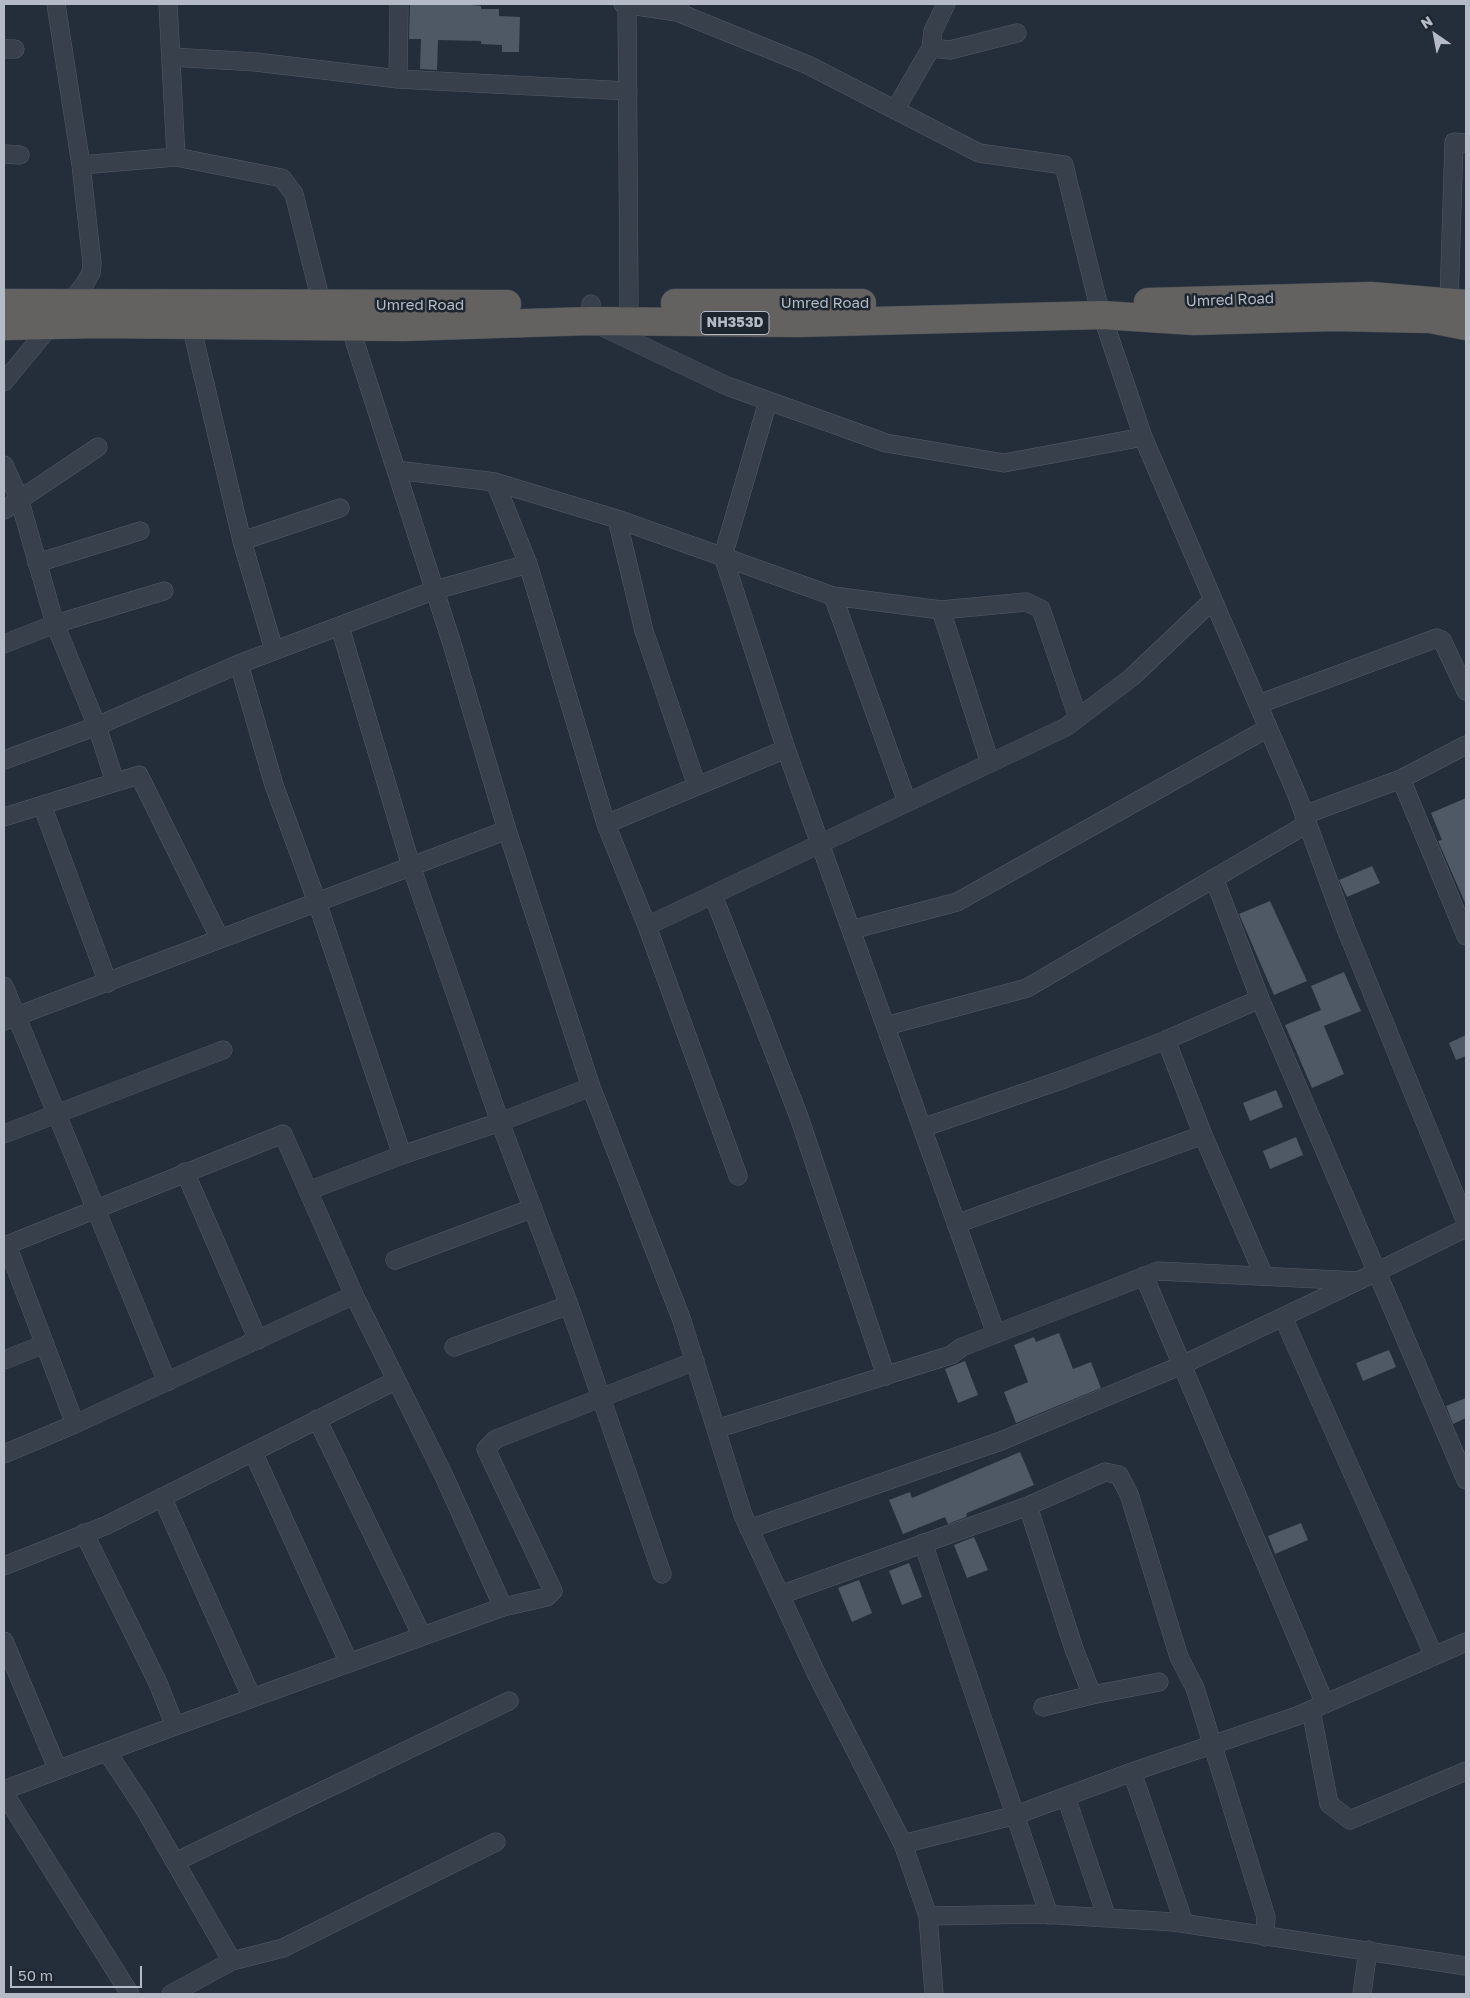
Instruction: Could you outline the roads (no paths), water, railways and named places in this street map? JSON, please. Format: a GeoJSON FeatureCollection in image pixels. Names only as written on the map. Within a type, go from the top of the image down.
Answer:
{"type":"FeatureCollection","features":[{"type":"Feature","properties":{"kind":"highway","name":"Umred Road"},"geometry":{"type":"LineString","coordinates":[[1100,309],[1371,296],[1457,302]]}},
{"type":"Feature","properties":{"kind":"highway","name":"Umred Road"},"geometry":{"type":"LineString","coordinates":[[4,303],[61,315],[322,305],[590,313]]}},
{"type":"Feature","properties":{"kind":"highway","name":"NH353D"},"geometry":{"type":"LineString","coordinates":[[4,326],[61,315],[190,325],[403,327],[590,313],[628,312],[798,323],[1100,309],[1194,321],[1333,316],[1430,319],[1466,326]]}},
{"type":"Feature","properties":{"kind":"street"},"geometry":{"type":"LineString","coordinates":[[4,382],[61,315],[88,278],[92,263],[81,165],[56,4]]}},
{"type":"Feature","properties":{"kind":"street"},"geometry":{"type":"LineString","coordinates":[[168,4],[176,157]]}},
{"type":"Feature","properties":{"kind":"street"},"geometry":{"type":"LineString","coordinates":[[398,79],[399,4]]}},
{"type":"Feature","properties":{"kind":"street"},"geometry":{"type":"LineString","coordinates":[[628,312],[626,4],[678,8],[808,65],[979,154],[1064,165],[1100,309],[1142,436],[1259,704],[1306,820],[1346,929],[1460,1187],[1466,1222]]}},
{"type":"Feature","properties":{"kind":"street"},"geometry":{"type":"LineString","coordinates":[[895,110],[931,48],[933,31],[946,4]]}},
{"type":"Feature","properties":{"kind":"street"},"geometry":{"type":"LineString","coordinates":[[931,48],[950,50],[1017,33]]}},
{"type":"Feature","properties":{"kind":"street"},"geometry":{"type":"LineString","coordinates":[[171,57],[256,62],[398,79],[628,91]]}},
{"type":"Feature","properties":{"kind":"street"},"geometry":{"type":"LineString","coordinates":[[1457,302],[1454,142],[1466,142]]}},
{"type":"Feature","properties":{"kind":"street"},"geometry":{"type":"LineString","coordinates":[[81,165],[176,157],[282,178],[294,194],[322,305]]}},
{"type":"Feature","properties":{"kind":"street"},"geometry":{"type":"LineString","coordinates":[[590,313],[727,386],[886,443],[1004,463],[1142,436]]}},
{"type":"Feature","properties":{"kind":"street"},"geometry":{"type":"LineString","coordinates":[[190,325],[242,541],[274,650]]}},
{"type":"Feature","properties":{"kind":"street"},"geometry":{"type":"LineString","coordinates":[[350,327],[435,590],[507,830],[591,1086],[681,1318],[749,1529],[817,1675],[904,1844],[928,1916],[934,1994]]}},
{"type":"Feature","properties":{"kind":"street"},"geometry":{"type":"LineString","coordinates":[[768,401],[723,556],[786,749],[996,1334]]}},
{"type":"Feature","properties":{"kind":"street"},"geometry":{"type":"LineString","coordinates":[[4,510],[19,498],[98,447]]}},
{"type":"Feature","properties":{"kind":"street"},"geometry":{"type":"LineString","coordinates":[[4,465],[19,498],[56,624],[97,726],[115,782]]}},
{"type":"Feature","properties":{"kind":"street"},"geometry":{"type":"LineString","coordinates":[[396,470],[495,482],[617,519],[833,596],[941,610],[1026,602],[1040,608],[1078,718]]}},
{"type":"Feature","properties":{"kind":"street"},"geometry":{"type":"LineString","coordinates":[[495,482],[528,564],[606,824],[647,926],[738,1176]]}},
{"type":"Feature","properties":{"kind":"street"},"geometry":{"type":"LineString","coordinates":[[242,541],[340,508]]}},
{"type":"Feature","properties":{"kind":"street"},"geometry":{"type":"LineString","coordinates":[[617,519],[644,631],[696,786]]}},
{"type":"Feature","properties":{"kind":"street"},"geometry":{"type":"LineString","coordinates":[[38,563],[140,530]]}},
{"type":"Feature","properties":{"kind":"street"},"geometry":{"type":"LineString","coordinates":[[4,760],[97,726],[274,650],[435,590],[528,564]]}},
{"type":"Feature","properties":{"kind":"street"},"geometry":{"type":"LineString","coordinates":[[4,644],[56,624],[164,591]]}},
{"type":"Feature","properties":{"kind":"street"},"geometry":{"type":"LineString","coordinates":[[833,596],[907,802]]}},
{"type":"Feature","properties":{"kind":"street"},"geometry":{"type":"LineString","coordinates":[[647,926],[1066,727],[1132,677],[1213,600]]}},
{"type":"Feature","properties":{"kind":"street"},"geometry":{"type":"LineString","coordinates":[[941,610],[990,763]]}},
{"type":"Feature","properties":{"kind":"street"},"geometry":{"type":"LineString","coordinates":[[340,627],[411,866],[500,1122],[569,1306],[662,1574]]}},
{"type":"Feature","properties":{"kind":"street"},"geometry":{"type":"LineString","coordinates":[[1259,704],[1437,638],[1442,640],[1466,691]]}},
{"type":"Feature","properties":{"kind":"street"},"geometry":{"type":"LineString","coordinates":[[239,664],[274,785],[317,902],[402,1156]]}},
{"type":"Feature","properties":{"kind":"street"},"geometry":{"type":"LineString","coordinates":[[851,930],[957,902],[1268,728]]}},
{"type":"Feature","properties":{"kind":"street"},"geometry":{"type":"LineString","coordinates":[[886,1026],[1026,988],[1214,878],[1306,820],[1402,779],[1466,745]]}},
{"type":"Feature","properties":{"kind":"street"},"geometry":{"type":"LineString","coordinates":[[606,824],[786,749]]}},
{"type":"Feature","properties":{"kind":"street"},"geometry":{"type":"LineString","coordinates":[[4,817],[139,775],[220,939]]}},
{"type":"Feature","properties":{"kind":"street"},"geometry":{"type":"LineString","coordinates":[[1402,779],[1466,936]]}},
{"type":"Feature","properties":{"kind":"street"},"geometry":{"type":"LineString","coordinates":[[42,805],[108,983]]}},
{"type":"Feature","properties":{"kind":"street"},"geometry":{"type":"LineString","coordinates":[[9,1019],[507,830]]}},
{"type":"Feature","properties":{"kind":"street"},"geometry":{"type":"LineString","coordinates":[[1214,878],[1260,999],[1466,1480]]}},
{"type":"Feature","properties":{"kind":"street"},"geometry":{"type":"LineString","coordinates":[[712,895],[799,1116],[886,1376]]}},
{"type":"Feature","properties":{"kind":"street"},"geometry":{"type":"LineString","coordinates":[[4,986],[9,1019],[57,1112],[167,1382]]}},
{"type":"Feature","properties":{"kind":"street"},"geometry":{"type":"LineString","coordinates":[[922,1128],[1067,1078],[1166,1040],[1260,999]]}},
{"type":"Feature","properties":{"kind":"street"},"geometry":{"type":"LineString","coordinates":[[1166,1040],[1203,1135],[1264,1276]]}},
{"type":"Feature","properties":{"kind":"street"},"geometry":{"type":"LineString","coordinates":[[4,1134],[57,1112],[223,1050]]}},
{"type":"Feature","properties":{"kind":"street"},"geometry":{"type":"LineString","coordinates":[[308,1191],[500,1122],[591,1086]]}},
{"type":"Feature","properties":{"kind":"street"},"geometry":{"type":"LineString","coordinates":[[75,1424],[5,1245],[283,1134],[354,1295],[395,1381],[444,1476],[503,1607]]}},
{"type":"Feature","properties":{"kind":"street"},"geometry":{"type":"LineString","coordinates":[[956,1224],[1203,1135]]}},
{"type":"Feature","properties":{"kind":"street"},"geometry":{"type":"LineString","coordinates":[[185,1172],[258,1340]]}},
{"type":"Feature","properties":{"kind":"street"},"geometry":{"type":"LineString","coordinates":[[395,1260],[533,1208]]}},
{"type":"Feature","properties":{"kind":"street"},"geometry":{"type":"LineString","coordinates":[[749,1529],[1001,1441],[1182,1365],[1466,1228]]}},
{"type":"Feature","properties":{"kind":"street"},"geometry":{"type":"LineString","coordinates":[[716,1430],[951,1355],[962,1347],[1158,1271],[1358,1281]]}},
{"type":"Feature","properties":{"kind":"street"},"geometry":{"type":"LineString","coordinates":[[1144,1276],[1182,1365],[1318,1707],[1329,1804],[1350,1820],[1466,1771]]}},
{"type":"Feature","properties":{"kind":"street"},"geometry":{"type":"LineString","coordinates":[[4,1454],[75,1424],[354,1295]]}},
{"type":"Feature","properties":{"kind":"street"},"geometry":{"type":"LineString","coordinates":[[454,1347],[569,1306]]}},
{"type":"Feature","properties":{"kind":"street"},"geometry":{"type":"LineString","coordinates":[[1283,1317],[1434,1656]]}},
{"type":"Feature","properties":{"kind":"street"},"geometry":{"type":"LineString","coordinates":[[4,1360],[45,1344]]}},
{"type":"Feature","properties":{"kind":"street"},"geometry":{"type":"LineString","coordinates":[[130,1994],[4,1792],[175,1726],[422,1636],[503,1607],[547,1597],[553,1591],[486,1450],[496,1439],[599,1396],[695,1361]]}},
{"type":"Feature","properties":{"kind":"street"},"geometry":{"type":"LineString","coordinates":[[4,1566],[106,1525],[395,1381]]}},
{"type":"Feature","properties":{"kind":"street"},"geometry":{"type":"LineString","coordinates":[[317,1419],[422,1636]]}},
{"type":"Feature","properties":{"kind":"street"},"geometry":{"type":"LineString","coordinates":[[252,1452],[349,1663]]}},
{"type":"Feature","properties":{"kind":"street"},"geometry":{"type":"LineString","coordinates":[[780,1595],[1028,1506],[1105,1472],[1119,1475],[1129,1494],[1179,1657],[1196,1688],[1211,1745],[1266,1917],[1265,1937]]}},
{"type":"Feature","properties":{"kind":"street"},"geometry":{"type":"LineString","coordinates":[[162,1497],[252,1698]]}},
{"type":"Feature","properties":{"kind":"street"},"geometry":{"type":"LineString","coordinates":[[1028,1506],[1074,1649],[1092,1695]]}},
{"type":"Feature","properties":{"kind":"street"},"geometry":{"type":"LineString","coordinates":[[84,1533],[158,1683],[175,1726]]}},
{"type":"Feature","properties":{"kind":"street"},"geometry":{"type":"LineString","coordinates":[[923,1543],[1049,1915]]}},
{"type":"Feature","properties":{"kind":"street"},"geometry":{"type":"LineString","coordinates":[[4,1641],[58,1770]]}},
{"type":"Feature","properties":{"kind":"street"},"geometry":{"type":"LineString","coordinates":[[904,1844],[1016,1815],[1318,1707],[1466,1642]]}},
{"type":"Feature","properties":{"kind":"street"},"geometry":{"type":"LineString","coordinates":[[1043,1707],[1159,1682]]}},
{"type":"Feature","properties":{"kind":"street"},"geometry":{"type":"LineString","coordinates":[[175,1862],[509,1701]]}},
{"type":"Feature","properties":{"kind":"street"},"geometry":{"type":"LineString","coordinates":[[107,1752],[144,1808],[232,1961]]}},
{"type":"Feature","properties":{"kind":"street"},"geometry":{"type":"LineString","coordinates":[[1132,1772],[1184,1924]]}},
{"type":"Feature","properties":{"kind":"street"},"geometry":{"type":"LineString","coordinates":[[1066,1797],[1107,1918]]}},
{"type":"Feature","properties":{"kind":"street"},"geometry":{"type":"LineString","coordinates":[[171,1994],[232,1961],[283,1948],[496,1842]]}},
{"type":"Feature","properties":{"kind":"street"},"geometry":{"type":"LineString","coordinates":[[928,1916],[1049,1915],[1184,1924],[1466,1966]]}},
{"type":"Feature","properties":{"kind":"street"},"geometry":{"type":"LineString","coordinates":[[1362,1994],[1368,1950]]}}]}
